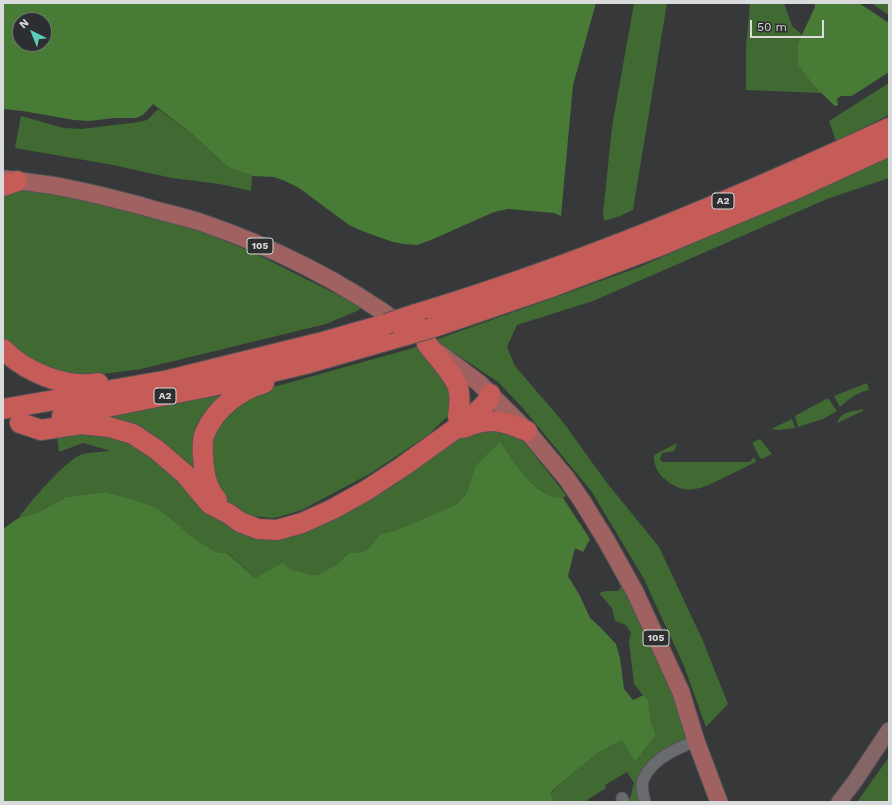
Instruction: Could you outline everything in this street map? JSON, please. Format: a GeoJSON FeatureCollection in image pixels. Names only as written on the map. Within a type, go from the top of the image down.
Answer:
{"type":"FeatureCollection","features":[{"type":"Feature","properties":{"kind":"highway","name":"A2"},"geometry":{"type":"LineString","coordinates":[[3,409],[169,380],[311,345],[478,296],[650,232],[794,171],[889,128]]}},
{"type":"Feature","properties":{"kind":"highway","name":"A2"},"geometry":{"type":"LineString","coordinates":[[11,425],[222,384],[309,363],[403,336],[429,336],[657,247],[800,187],[889,146]]}},
{"type":"Feature","properties":{"kind":"highway"},"geometry":{"type":"LineString","coordinates":[[429,336],[459,389],[460,397],[449,430]]}},
{"type":"Feature","properties":{"kind":"highway"},"geometry":{"type":"LineString","coordinates":[[3,349],[31,370],[54,379],[74,384],[92,384],[143,375],[169,380]]}},
{"type":"Feature","properties":{"kind":"highway"},"geometry":{"type":"LineString","coordinates":[[228,514],[214,497],[204,478],[204,434],[218,413],[235,397],[256,386],[292,375],[309,363]]}},
{"type":"Feature","properties":{"kind":"highway"},"geometry":{"type":"LineString","coordinates":[[11,425],[40,430],[81,424],[109,427],[133,434],[157,450],[185,474],[210,504],[240,522],[258,529],[277,530],[302,523],[367,490],[402,467],[449,430],[475,400],[490,394]]}},
{"type":"Feature","properties":{"kind":"highway"},"geometry":{"type":"LineString","coordinates":[[449,430],[490,421],[509,424],[527,431]]}},
{"type":"Feature","properties":{"kind":"main road","name":"105"},"geometry":{"type":"LineString","coordinates":[[8,182],[50,185],[101,196],[200,222],[245,239],[285,257],[341,286],[429,336],[462,370],[490,394],[527,431],[567,479],[582,501],[635,592],[681,692],[696,741],[719,802]]}},
{"type":"Feature","properties":{"kind":"main road"},"geometry":{"type":"LineString","coordinates":[[839,802],[889,730]]}},
{"type":"Feature","properties":{"kind":"street"},"geometry":{"type":"LineString","coordinates":[[645,802],[642,789],[644,778],[651,768],[658,761],[682,747],[696,741]]}},
{"type":"Feature","properties":{"kind":"green space"},"geometry":{"type":"Polygon","coordinates":[[[3,3],[596,3],[573,85],[561,216],[554,213],[508,209],[494,212],[417,245],[393,242],[349,225],[299,188],[285,181],[274,177],[252,176],[228,167],[192,134],[153,104],[143,115],[136,118],[114,118],[89,121],[74,120],[3,109],[3,3]]]}},
{"type":"Feature","properties":{"kind":"green space"},"geometry":{"type":"Polygon","coordinates":[[[634,3],[667,3],[633,210],[604,221],[603,213],[612,127],[634,3]]]}},
{"type":"Feature","properties":{"kind":"green space"},"geometry":{"type":"Polygon","coordinates":[[[750,3],[784,3],[792,26],[802,35],[798,43],[798,65],[815,87],[822,93],[746,90],[746,48],[750,3]]]}},
{"type":"Feature","properties":{"kind":"green space"},"geometry":{"type":"Polygon","coordinates":[[[814,3],[859,3],[889,23],[889,72],[851,96],[841,96],[837,99],[838,105],[835,106],[815,87],[798,65],[798,43],[815,7],[814,3]]]}},
{"type":"Feature","properties":{"kind":"green space"},"geometry":{"type":"Polygon","coordinates":[[[871,3],[889,3],[889,15],[871,3]]]}},
{"type":"Feature","properties":{"kind":"green space"},"geometry":{"type":"Polygon","coordinates":[[[889,83],[889,115],[836,141],[829,121],[889,83]]]}},
{"type":"Feature","properties":{"kind":"green space"},"geometry":{"type":"Polygon","coordinates":[[[158,109],[192,134],[228,167],[252,176],[251,191],[220,184],[172,178],[113,165],[15,148],[21,116],[64,128],[81,129],[147,120],[158,109]]]}},
{"type":"Feature","properties":{"kind":"green space"},"geometry":{"type":"Polygon","coordinates":[[[889,156],[889,178],[827,199],[593,301],[517,325],[507,347],[515,366],[563,422],[607,483],[659,547],[703,641],[728,704],[706,727],[684,666],[644,579],[592,492],[522,407],[498,382],[435,340],[637,268],[844,178],[889,156]]]}},
{"type":"Feature","properties":{"kind":"green space"},"geometry":{"type":"Polygon","coordinates":[[[15,188],[98,202],[200,231],[252,252],[362,307],[357,311],[326,324],[141,369],[88,376],[48,371],[3,343],[3,193],[15,188]]]}},
{"type":"Feature","properties":{"kind":"green space"},"geometry":{"type":"Polygon","coordinates":[[[420,346],[451,382],[453,399],[448,416],[428,435],[371,473],[302,510],[275,518],[250,516],[232,506],[220,496],[207,459],[215,424],[256,392],[420,346]]]}},
{"type":"Feature","properties":{"kind":"green space"},"geometry":{"type":"Polygon","coordinates":[[[867,383],[869,390],[857,394],[840,407],[834,396],[867,383]]]}},
{"type":"Feature","properties":{"kind":"green space"},"geometry":{"type":"Polygon","coordinates":[[[223,395],[193,458],[193,474],[131,423],[111,416],[175,403],[223,395]]]}},
{"type":"Feature","properties":{"kind":"green space"},"geometry":{"type":"Polygon","coordinates":[[[828,398],[837,411],[823,419],[798,427],[795,416],[828,398]]]}},
{"type":"Feature","properties":{"kind":"green space"},"geometry":{"type":"Polygon","coordinates":[[[863,409],[863,411],[837,423],[844,414],[863,409]]]}},
{"type":"Feature","properties":{"kind":"green space"},"geometry":{"type":"Polygon","coordinates":[[[792,419],[795,428],[778,430],[771,429],[792,419]]]}},
{"type":"Feature","properties":{"kind":"green space"},"geometry":{"type":"Polygon","coordinates":[[[499,426],[521,438],[566,495],[563,498],[547,495],[533,484],[500,443],[475,466],[466,494],[457,504],[396,530],[380,534],[368,549],[360,552],[349,553],[337,564],[318,575],[312,575],[290,569],[283,564],[255,578],[228,553],[216,552],[196,540],[157,508],[133,499],[104,492],[66,497],[37,513],[18,519],[48,482],[76,457],[86,453],[111,451],[83,443],[59,452],[57,434],[93,429],[130,436],[272,538],[458,435],[499,426]]]}},
{"type":"Feature","properties":{"kind":"green space"},"geometry":{"type":"Polygon","coordinates":[[[760,439],[772,454],[762,459],[760,458],[753,444],[753,442],[760,439]]]}},
{"type":"Feature","properties":{"kind":"green space"},"geometry":{"type":"Polygon","coordinates":[[[500,442],[521,472],[534,485],[548,495],[563,498],[590,539],[583,552],[575,548],[568,576],[580,596],[590,618],[616,644],[620,658],[624,689],[633,700],[644,695],[648,701],[651,722],[656,735],[635,762],[622,740],[598,753],[551,792],[553,802],[3,802],[3,529],[17,519],[37,513],[66,497],[104,492],[133,499],[157,508],[196,540],[216,552],[227,553],[255,578],[283,563],[290,569],[312,575],[318,575],[337,564],[349,553],[360,552],[368,549],[380,534],[396,530],[457,504],[466,494],[475,466],[500,442]]]}},
{"type":"Feature","properties":{"kind":"green space"},"geometry":{"type":"Polygon","coordinates":[[[677,443],[674,451],[662,453],[660,460],[663,462],[750,462],[754,457],[756,462],[701,488],[681,488],[673,485],[661,475],[657,470],[654,460],[654,456],[656,454],[677,443]]]}},
{"type":"Feature","properties":{"kind":"green space"},"geometry":{"type":"Polygon","coordinates":[[[609,559],[627,584],[691,738],[649,766],[643,802],[629,802],[634,783],[627,772],[605,785],[606,788],[587,800],[588,802],[553,802],[551,793],[598,753],[622,740],[635,762],[656,735],[651,722],[647,700],[634,684],[629,641],[631,633],[626,625],[615,621],[612,608],[599,593],[606,591],[618,591],[621,587],[609,559]]]}},
{"type":"Feature","properties":{"kind":"green space"},"geometry":{"type":"Polygon","coordinates":[[[889,757],[889,802],[857,802],[889,757]]]}}]}
